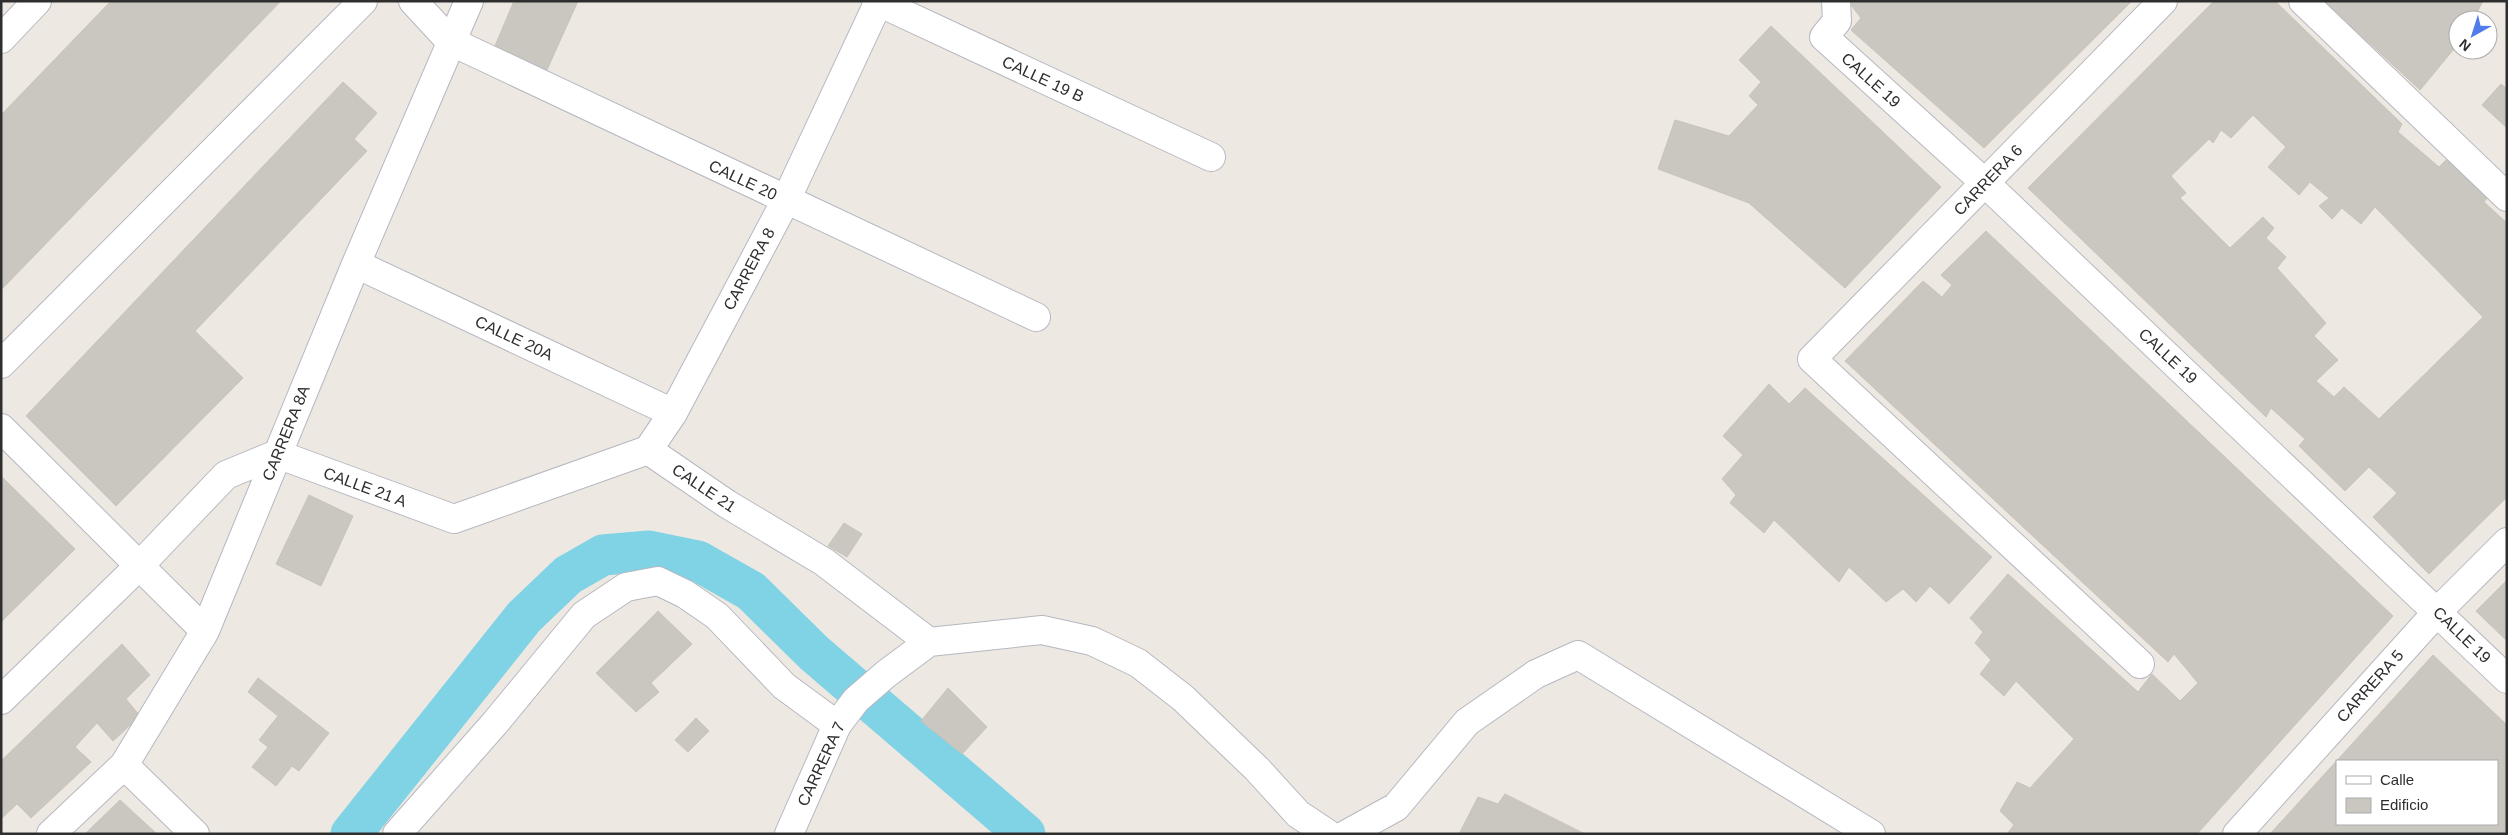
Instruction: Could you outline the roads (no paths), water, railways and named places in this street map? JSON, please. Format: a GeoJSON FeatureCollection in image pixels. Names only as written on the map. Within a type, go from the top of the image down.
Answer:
{"type":"FeatureCollection","features":[{"type":"Feature","properties":{"kind":"street"},"geometry":{"type":"LineString","coordinates":[[1,38],[37,1]]}},
{"type":"Feature","properties":{"kind":"street"},"geometry":{"type":"LineString","coordinates":[[1,364],[363,1]]}},
{"type":"Feature","properties":{"kind":"street"},"geometry":{"type":"LineString","coordinates":[[413,1],[450,41]]}},
{"type":"Feature","properties":{"kind":"street","name":"CARRERA 8A"},"geometry":{"type":"LineString","coordinates":[[50,834],[124,765],[205,631],[356,264],[450,41],[469,1]]}},
{"type":"Feature","properties":{"kind":"street","name":"CALLE 19"},"geometry":{"type":"LineString","coordinates":[[1836,1],[1837,21],[1824,37],[1985,183],[2438,611],[2507,679]]}},
{"type":"Feature","properties":{"kind":"street","name":"CARRERA 6"},"geometry":{"type":"LineString","coordinates":[[2140,664],[1812,359],[2163,1]]}},
{"type":"Feature","properties":{"kind":"street"},"geometry":{"type":"LineString","coordinates":[[2303,1],[2507,197]]}},
{"type":"Feature","properties":{"kind":"street","name":"CALLE 19 B"},"geometry":{"type":"LineString","coordinates":[[878,2],[1211,157]]}},
{"type":"Feature","properties":{"kind":"street","name":"CARRERA 8"},"geometry":{"type":"LineString","coordinates":[[648,450],[672,413],[786,200],[878,2]]}},
{"type":"Feature","properties":{"kind":"street","name":"CALLE 20"},"geometry":{"type":"LineString","coordinates":[[450,41],[1036,317]]}},
{"type":"Feature","properties":{"kind":"street","name":"CALLE 20A"},"geometry":{"type":"LineString","coordinates":[[356,264],[672,413]]}},
{"type":"Feature","properties":{"kind":"street"},"geometry":{"type":"LineString","coordinates":[[1,428],[205,631]]}},
{"type":"Feature","properties":{"kind":"street","name":"CALLE 21 A"},"geometry":{"type":"LineString","coordinates":[[277,454],[454,519],[648,450]]}},
{"type":"Feature","properties":{"kind":"street","name":"CALLE 21"},"geometry":{"type":"LineString","coordinates":[[648,450],[727,504],[824,562],[929,642]]}},
{"type":"Feature","properties":{"kind":"street"},"geometry":{"type":"LineString","coordinates":[[1,700],[139,566],[226,475],[277,454]]}},
{"type":"Feature","properties":{"kind":"street","name":"CARRERA 5"},"geometry":{"type":"LineString","coordinates":[[2236,834],[2438,611],[2507,542]]}},
{"type":"Feature","properties":{"kind":"street"},"geometry":{"type":"LineString","coordinates":[[397,834],[495,724],[584,615],[626,587],[658,581],[685,594],[717,616],[784,686],[837,725]]}},
{"type":"Feature","properties":{"kind":"street"},"geometry":{"type":"LineString","coordinates":[[929,642],[1042,630],[1092,642],[1138,663],[1183,698],[1257,769],[1298,814],[1328,834]]}},
{"type":"Feature","properties":{"kind":"street","name":"CARRERA 7"},"geometry":{"type":"LineString","coordinates":[[789,834],[837,725],[856,700],[886,674],[929,642]]}},
{"type":"Feature","properties":{"kind":"street"},"geometry":{"type":"LineString","coordinates":[[1347,834],[1396,807],[1467,722],[1536,674],[1578,654],[1870,834]]}},
{"type":"Feature","properties":{"kind":"street"},"geometry":{"type":"LineString","coordinates":[[124,765],[195,834]]}},
{"type":"Feature","properties":{"kind":"waterway"},"geometry":{"type":"LineString","coordinates":[[351,834],[524,617],[568,575],[603,555],[649,551],[698,561],[751,591],[814,653],[1025,834]]}}]}
